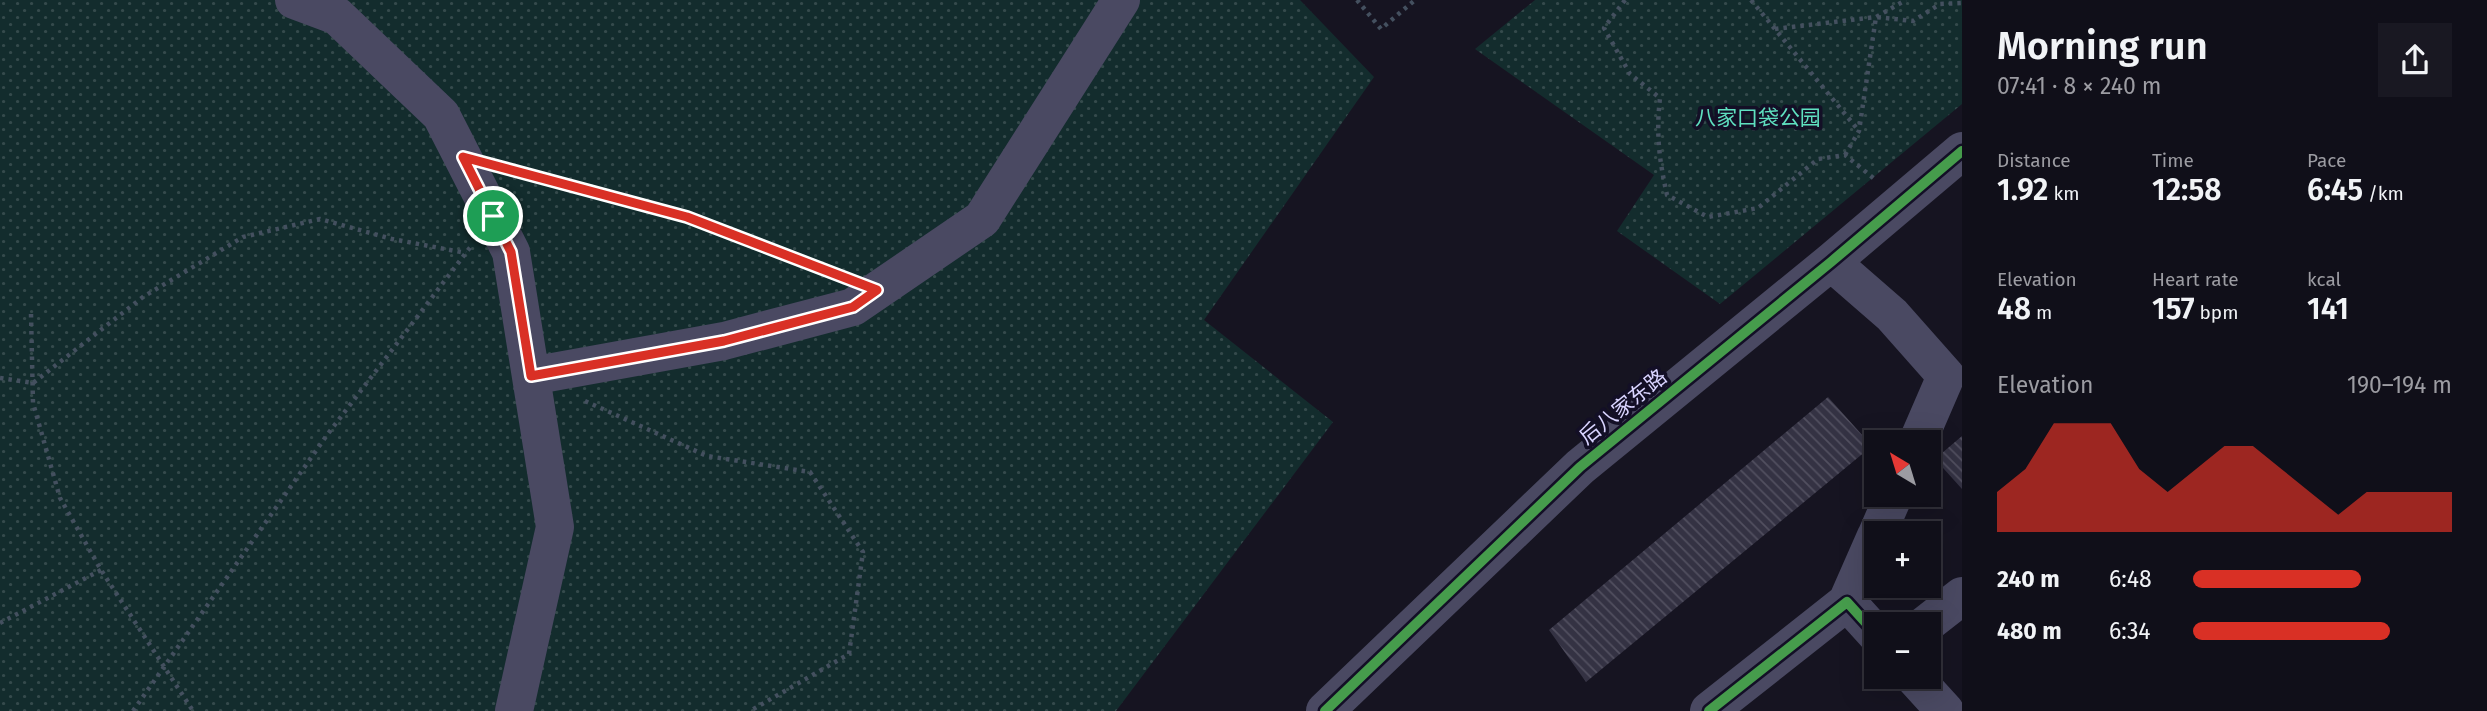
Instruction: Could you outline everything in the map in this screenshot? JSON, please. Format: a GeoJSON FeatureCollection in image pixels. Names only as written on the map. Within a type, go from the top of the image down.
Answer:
{"type":"FeatureCollection","features":[{"type":"Feature","properties":{"kind":"street"},"geometry":{"type":"LineString","coordinates":[[294,0],[337,16],[441,115],[511,252],[555,527],[514,711]]}},
{"type":"Feature","properties":{"kind":"street"},"geometry":{"type":"LineString","coordinates":[[531,376],[724,341],[853,307],[982,219],[1121,0]]}},
{"type":"Feature","properties":{"kind":"street","name":"后八家东路"},"geometry":{"type":"LineString","coordinates":[[1325,711],[1580,467],[1962,151]]}},
{"type":"Feature","properties":{"kind":"street"},"geometry":{"type":"LineString","coordinates":[[1831,262],[1954,372],[1924,430]]}},
{"type":"Feature","properties":{"kind":"street"},"geometry":{"type":"LineString","coordinates":[[1709,711],[1847,602],[1864,563]]}},
{"type":"Feature","properties":{"kind":"street"},"geometry":{"type":"LineString","coordinates":[[1941,612],[1962,596]]}},
{"type":"Feature","properties":{"kind":"street"},"geometry":{"type":"LineString","coordinates":[[1847,602],[1864,621]]}},
{"type":"Feature","properties":{"kind":"street"},"geometry":{"type":"LineString","coordinates":[[1925,689],[1945,711]]}},
{"type":"Feature","properties":{"kind":"path"},"geometry":{"type":"LineString","coordinates":[[1357,0],[1381,29],[1415,0]]}},
{"type":"Feature","properties":{"kind":"path"},"geometry":{"type":"LineString","coordinates":[[1625,0],[1604,28],[1630,74],[1660,98],[1658,154],[1667,195],[1709,217],[1758,208],[1818,159],[1846,155],[1891,193],[1899,205]]}},
{"type":"Feature","properties":{"kind":"path"},"geometry":{"type":"LineString","coordinates":[[1751,0],[1859,131]]}},
{"type":"Feature","properties":{"kind":"path"},"geometry":{"type":"LineString","coordinates":[[1875,17],[1906,0]]}},
{"type":"Feature","properties":{"kind":"path"},"geometry":{"type":"LineString","coordinates":[[1774,29],[1875,17],[1913,21],[1940,4],[1962,3]]}},
{"type":"Feature","properties":{"kind":"path"},"geometry":{"type":"LineString","coordinates":[[1846,155],[1859,131],[1875,17]]}},
{"type":"Feature","properties":{"kind":"path"},"geometry":{"type":"LineString","coordinates":[[463,157],[687,217],[877,290]]}},
{"type":"Feature","properties":{"kind":"path"},"geometry":{"type":"LineString","coordinates":[[133,711],[327,435],[493,216]]}},
{"type":"Feature","properties":{"kind":"path"},"geometry":{"type":"LineString","coordinates":[[0,378],[33,383],[143,297],[243,237],[320,219],[392,239],[466,253]]}},
{"type":"Feature","properties":{"kind":"path"},"geometry":{"type":"LineString","coordinates":[[31,314],[33,403],[60,498],[101,570],[193,711]]}},
{"type":"Feature","properties":{"kind":"path"},"geometry":{"type":"LineString","coordinates":[[581,399],[707,456],[810,472],[863,552],[849,654],[750,711]]}},
{"type":"Feature","properties":{"kind":"path"},"geometry":{"type":"LineString","coordinates":[[0,623],[101,570]]}},
{"type":"Feature","properties":{"kind":"green space"},"geometry":{"type":"Polygon","coordinates":[[[0,0],[1300,0],[1374,77],[1204,320],[1333,422],[1116,711],[0,711],[0,0]]]}},
{"type":"Feature","properties":{"kind":"green space","name":"八家口袋公园"},"geometry":{"type":"Polygon","coordinates":[[[1535,0],[1962,0],[1962,104],[1720,304],[1617,231],[1654,175],[1475,49],[1535,0]]]}},
{"type":"Feature","properties":{"kind":"building"},"geometry":{"type":"Polygon","coordinates":[[[1828,397],[1864,437],[1864,453],[1586,682],[1549,630],[1828,397]]]}},
{"type":"Feature","properties":{"kind":"building"},"geometry":{"type":"Polygon","coordinates":[[[1962,436],[1962,489],[1941,466],[1941,454],[1962,436]]]}},
{"type":"Feature","properties":{"kind":"cycle path"},"geometry":{"type":"LineString","coordinates":[[1325,711],[1580,467],[1962,151]]}},
{"type":"Feature","properties":{"kind":"cycle path"},"geometry":{"type":"LineString","coordinates":[[1709,711],[1847,602],[1864,621]]}},
{"type":"Feature","properties":{"kind":"route"},"geometry":{"type":"LineString","coordinates":[[463,157],[687,217],[877,290],[853,307],[724,341],[531,376],[511,252],[493,216],[463,157]]}}]}
